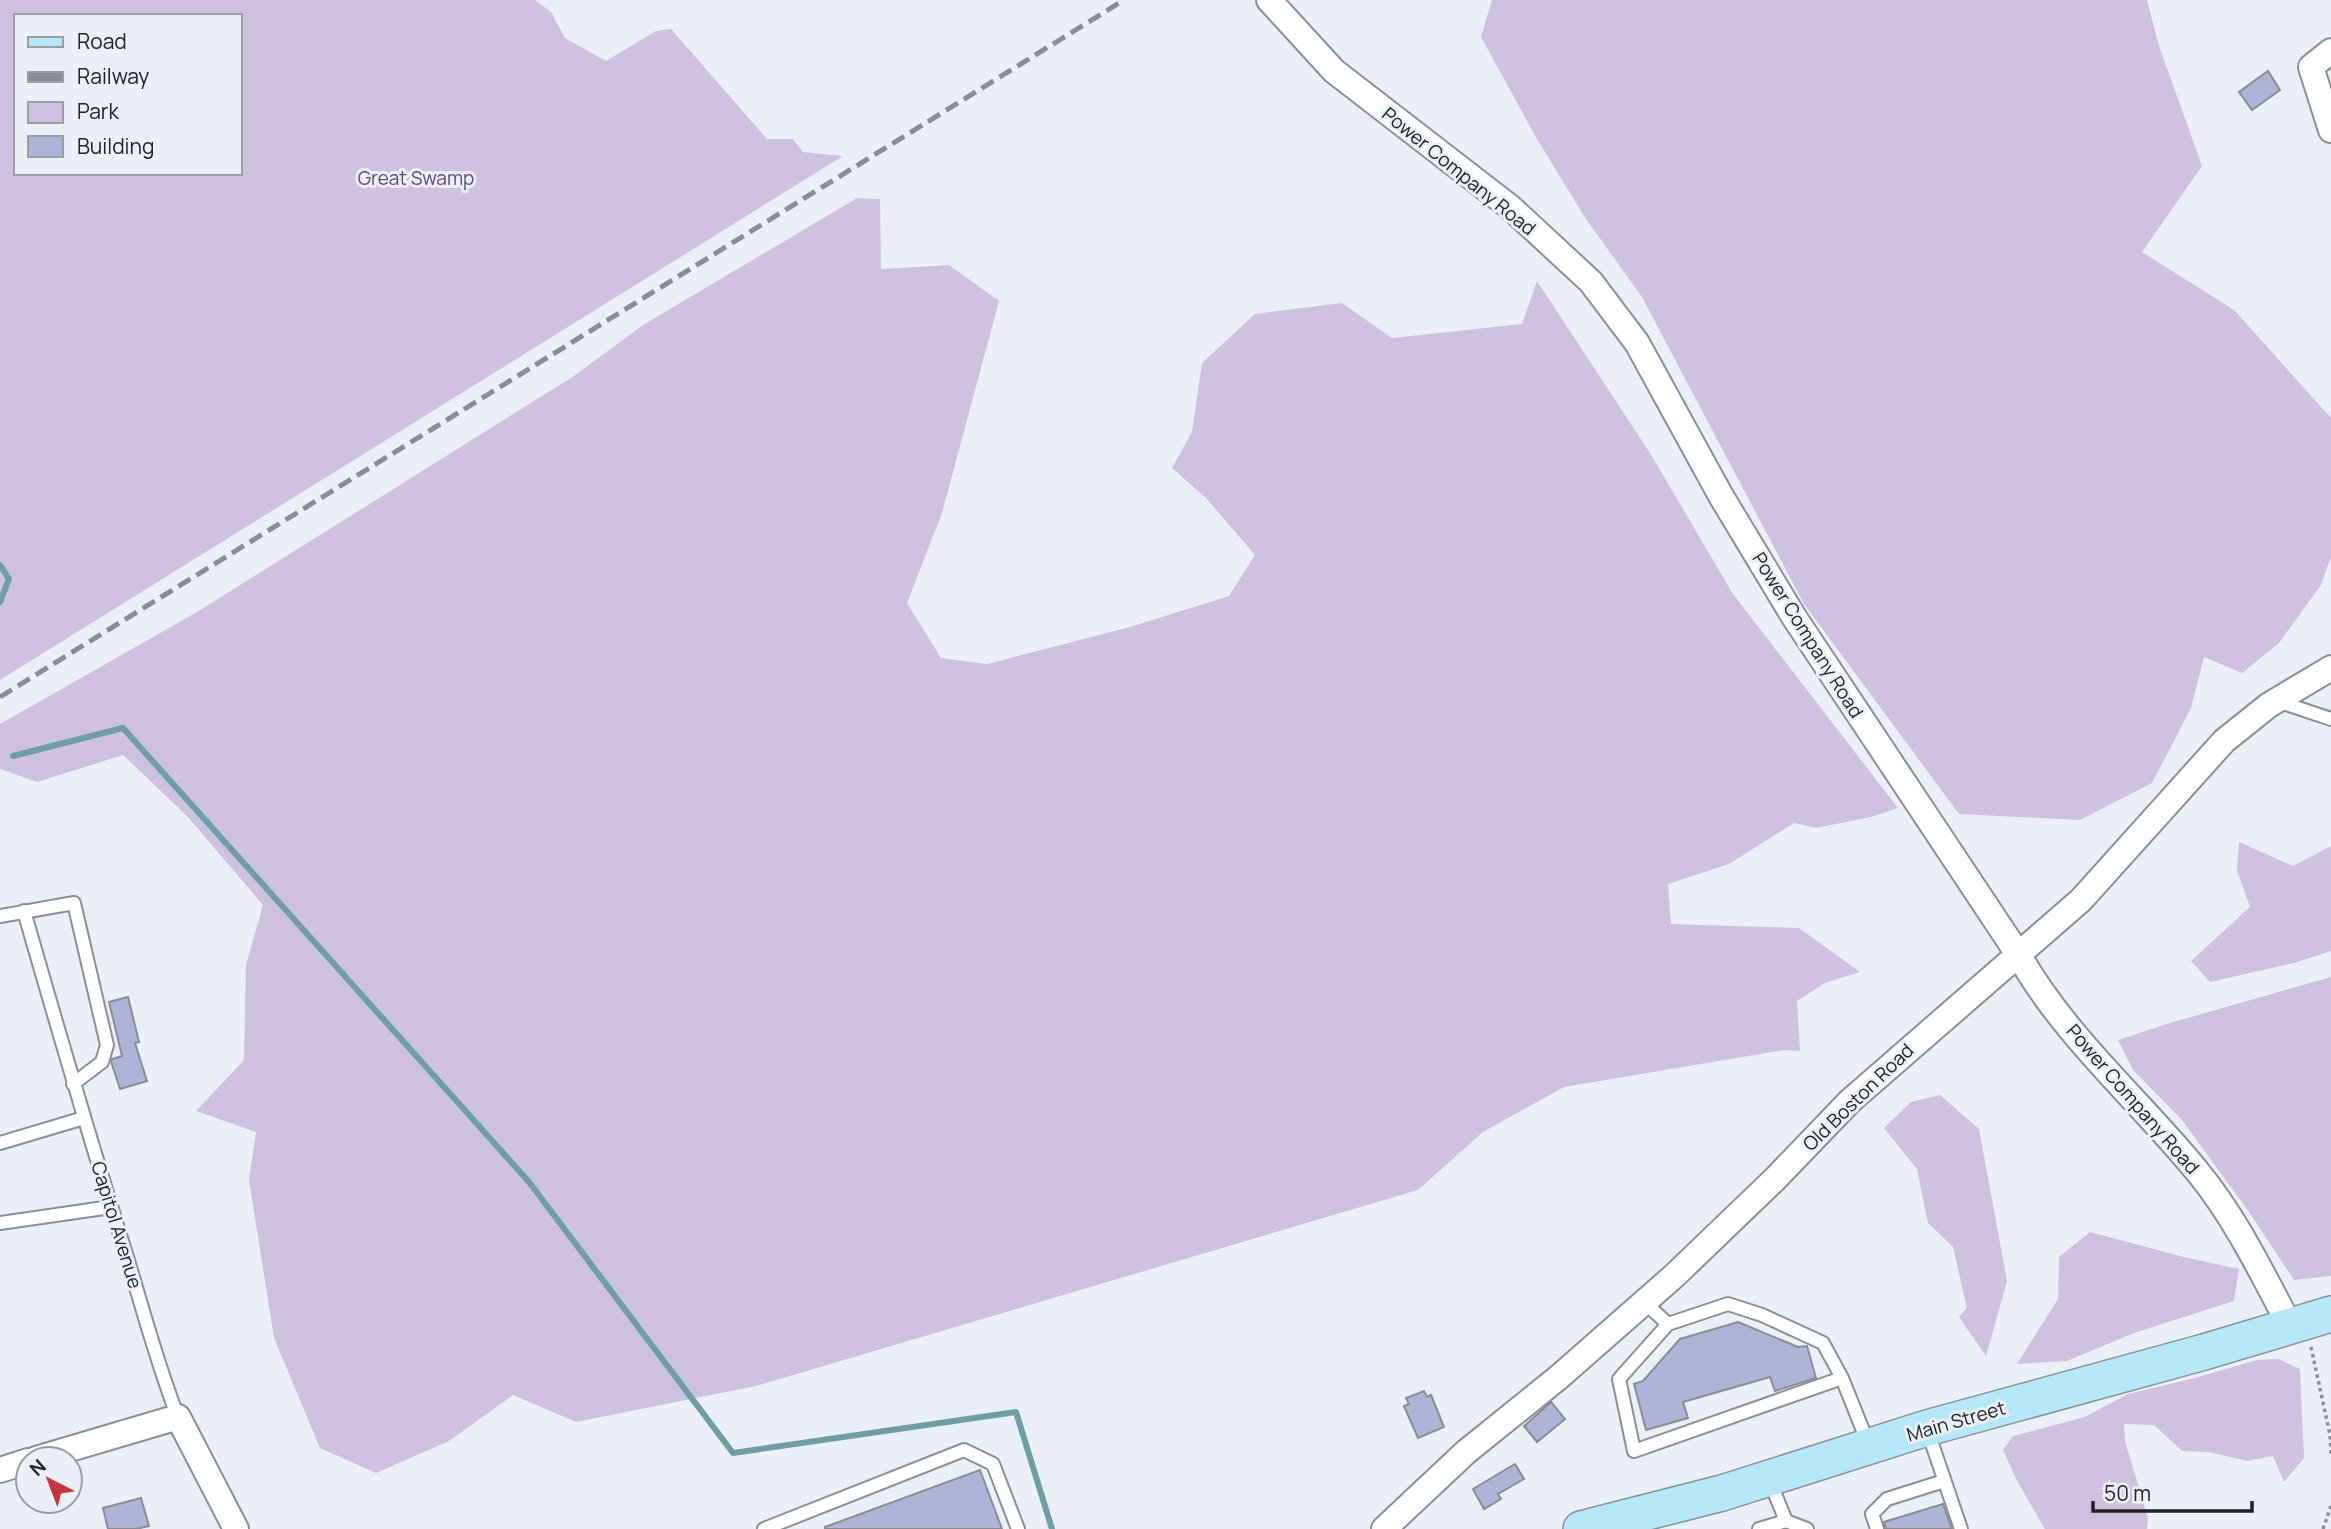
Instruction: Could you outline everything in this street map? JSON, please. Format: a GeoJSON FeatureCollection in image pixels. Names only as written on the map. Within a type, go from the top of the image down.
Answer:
{"type":"FeatureCollection","features":[{"type":"Feature","properties":{"kind":"main road","name":"Main Street"},"geometry":{"type":"LineString","coordinates":[[1581,1529],[1722,1493],[1927,1428],[2309,1320]]}},
{"type":"Feature","properties":{"kind":"street","name":"Power Company Road"},"geometry":{"type":"LineString","coordinates":[[1269,0],[1334,71],[1510,207],[1591,282],[1637,343],[1721,496],[1794,617],[2018,954],[2035,984],[2069,1028],[2147,1112],[2199,1174],[2248,1245],[2309,1320]]}},
{"type":"Feature","properties":{"kind":"street"},"geometry":{"type":"LineString","coordinates":[[2331,51],[2311,67],[2331,130]]}},
{"type":"Feature","properties":{"kind":"street","name":"Old Boston Road"},"geometry":{"type":"LineString","coordinates":[[1384,1529],[1466,1452],[1559,1377],[1644,1302],[1765,1188],[1850,1101],[2081,900],[2224,741],[2276,701],[2331,668]]}},
{"type":"Feature","properties":{"kind":"street"},"geometry":{"type":"LineString","coordinates":[[83,1445],[178,1417]]}},
{"type":"Feature","properties":{"kind":"street","name":"Capitol Avenue"},"geometry":{"type":"LineString","coordinates":[[178,1417],[236,1529]]}},
{"type":"Feature","properties":{"kind":"lane"},"geometry":{"type":"LineString","coordinates":[[2276,701],[2331,719]]}},
{"type":"Feature","properties":{"kind":"lane"},"geometry":{"type":"LineString","coordinates":[[0,916],[74,903],[107,1045],[103,1062],[73,1084]]}},
{"type":"Feature","properties":{"kind":"lane","name":"Capitol Avenue"},"geometry":{"type":"LineString","coordinates":[[24,911],[160,1372],[178,1417]]}},
{"type":"Feature","properties":{"kind":"lane"},"geometry":{"type":"LineString","coordinates":[[0,1143],[84,1118]]}},
{"type":"Feature","properties":{"kind":"lane"},"geometry":{"type":"LineString","coordinates":[[0,1223],[111,1207]]}},
{"type":"Feature","properties":{"kind":"lane"},"geometry":{"type":"LineString","coordinates":[[1644,1302],[1668,1324]]}},
{"type":"Feature","properties":{"kind":"lane"},"geometry":{"type":"LineString","coordinates":[[1842,1378],[1634,1451],[1619,1379],[1668,1324],[1728,1304],[1762,1315],[1823,1343],[1842,1378],[1870,1446]]}},
{"type":"Feature","properties":{"kind":"lane"},"geometry":{"type":"LineString","coordinates":[[1927,1428],[1961,1529]]}},
{"type":"Feature","properties":{"kind":"lane"},"geometry":{"type":"LineString","coordinates":[[764,1529],[964,1450],[993,1464],[1018,1529]]}},
{"type":"Feature","properties":{"kind":"lane"},"geometry":{"type":"LineString","coordinates":[[1769,1478],[1783,1525]]}},
{"type":"Feature","properties":{"kind":"lane"},"geometry":{"type":"LineString","coordinates":[[1877,1529],[1872,1514],[1887,1499],[1944,1481]]}},
{"type":"Feature","properties":{"kind":"lane"},"geometry":{"type":"LineString","coordinates":[[1759,1529],[1783,1525],[1807,1529]]}},
{"type":"Feature","properties":{"kind":"path"},"geometry":{"type":"LineString","coordinates":[[2309,1320],[2331,1454]]}},
{"type":"Feature","properties":{"kind":"path"},"geometry":{"type":"LineString","coordinates":[[2323,1529],[2331,1506]]}},
{"type":"Feature","properties":{"kind":"green space","name":"Great Swamp"},"geometry":{"type":"Polygon","coordinates":[[[0,0],[535,0],[551,12],[565,38],[606,61],[656,31],[671,29],[767,139],[793,139],[803,152],[843,156],[0,680],[0,0]]]}},
{"type":"Feature","properties":{"kind":"green space"},"geometry":{"type":"Polygon","coordinates":[[[1492,0],[2147,0],[2159,46],[2202,166],[2142,252],[2234,310],[2331,418],[2331,557],[2321,585],[2279,643],[2242,673],[2204,657],[2191,708],[2152,783],[2080,820],[1959,814],[1804,604],[1642,297],[1586,219],[1537,139],[1481,37],[1492,0]]]}},
{"type":"Feature","properties":{"kind":"green space"},"geometry":{"type":"Polygon","coordinates":[[[857,198],[880,199],[881,269],[949,265],[999,301],[942,513],[907,603],[941,658],[987,664],[1130,627],[1229,596],[1255,555],[1206,498],[1172,468],[1192,432],[1202,363],[1255,314],[1342,303],[1392,338],[1522,324],[1537,281],[1650,453],[1733,594],[1898,808],[1871,817],[1816,828],[1794,823],[1729,864],[1668,884],[1671,924],[1799,928],[1860,972],[1825,983],[1797,1001],[1800,1051],[1784,1050],[1564,1087],[1483,1132],[1418,1190],[756,1386],[576,1422],[513,1395],[449,1441],[376,1473],[320,1448],[274,1338],[249,1180],[256,1132],[196,1111],[244,1060],[246,965],[263,905],[187,816],[123,755],[37,782],[0,769],[0,724],[197,612],[574,376],[643,325],[857,198]]]}},
{"type":"Feature","properties":{"kind":"green space"},"geometry":{"type":"Polygon","coordinates":[[[2239,842],[2293,866],[2331,846],[2331,951],[2294,963],[2210,982],[2191,961],[2250,907],[2237,871],[2239,842]]]}},
{"type":"Feature","properties":{"kind":"green space"},"geometry":{"type":"Polygon","coordinates":[[[2331,977],[2331,1276],[2294,1280],[2249,1212],[2182,1120],[2133,1070],[2118,1040],[2331,977]]]}},
{"type":"Feature","properties":{"kind":"green space"},"geometry":{"type":"Polygon","coordinates":[[[1940,1095],[1979,1129],[2007,1281],[1986,1356],[1959,1317],[1967,1308],[1953,1247],[1928,1223],[1917,1169],[1884,1128],[1911,1102],[1940,1095]]]}},
{"type":"Feature","properties":{"kind":"green space"},"geometry":{"type":"Polygon","coordinates":[[[2090,1232],[2239,1269],[2234,1301],[2134,1333],[2067,1361],[2017,1364],[2058,1299],[2059,1257],[2090,1232]]]}},
{"type":"Feature","properties":{"kind":"green space"},"geometry":{"type":"Polygon","coordinates":[[[2278,1359],[2300,1369],[2304,1458],[2284,1482],[2273,1456],[2247,1461],[2209,1452],[2182,1451],[2154,1425],[2124,1424],[2125,1441],[2148,1518],[2147,1529],[2045,1529],[2017,1481],[2003,1450],[2013,1436],[2085,1417],[2128,1394],[2257,1360],[2278,1359]]]}},
{"type":"Feature","properties":{"kind":"building"},"geometry":{"type":"Polygon","coordinates":[[[2268,71],[2280,90],[2252,110],[2239,92],[2268,71]]]}},
{"type":"Feature","properties":{"kind":"building"},"geometry":{"type":"Polygon","coordinates":[[[128,997],[139,1042],[135,1043],[147,1081],[120,1089],[111,1061],[122,1056],[109,1002],[128,997]]]}},
{"type":"Feature","properties":{"kind":"building"},"geometry":{"type":"Polygon","coordinates":[[[1738,1322],[1798,1347],[1807,1346],[1816,1378],[1775,1391],[1770,1377],[1683,1402],[1688,1418],[1646,1430],[1634,1384],[1643,1381],[1680,1339],[1738,1322]]]}},
{"type":"Feature","properties":{"kind":"building"},"geometry":{"type":"Polygon","coordinates":[[[1424,1391],[1427,1397],[1431,1395],[1444,1427],[1418,1438],[1404,1406],[1409,1404],[1406,1398],[1424,1391]]]}},
{"type":"Feature","properties":{"kind":"building"},"geometry":{"type":"Polygon","coordinates":[[[1551,1402],[1565,1419],[1537,1442],[1524,1426],[1551,1402]]]}},
{"type":"Feature","properties":{"kind":"building"},"geometry":{"type":"Polygon","coordinates":[[[1515,1464],[1524,1479],[1498,1494],[1501,1499],[1484,1509],[1473,1489],[1515,1464]]]}},
{"type":"Feature","properties":{"kind":"building"},"geometry":{"type":"Polygon","coordinates":[[[980,1470],[1002,1529],[825,1529],[825,1527],[980,1470]]]}},
{"type":"Feature","properties":{"kind":"building"},"geometry":{"type":"Polygon","coordinates":[[[141,1498],[149,1526],[108,1529],[103,1508],[141,1498]]]}},
{"type":"Feature","properties":{"kind":"building"},"geometry":{"type":"Polygon","coordinates":[[[1943,1504],[1952,1529],[1886,1529],[1884,1522],[1943,1504]]]}},
{"type":"Feature","properties":{"kind":"waterway"},"geometry":{"type":"LineString","coordinates":[[0,565],[9,579],[0,602]]}},
{"type":"Feature","properties":{"kind":"waterway"},"geometry":{"type":"LineString","coordinates":[[13,756],[123,728],[529,1182],[733,1453],[1016,1412],[1052,1529]]}},
{"type":"Feature","properties":{"kind":"railway"},"geometry":{"type":"LineString","coordinates":[[0,697],[1124,0]]}}]}
